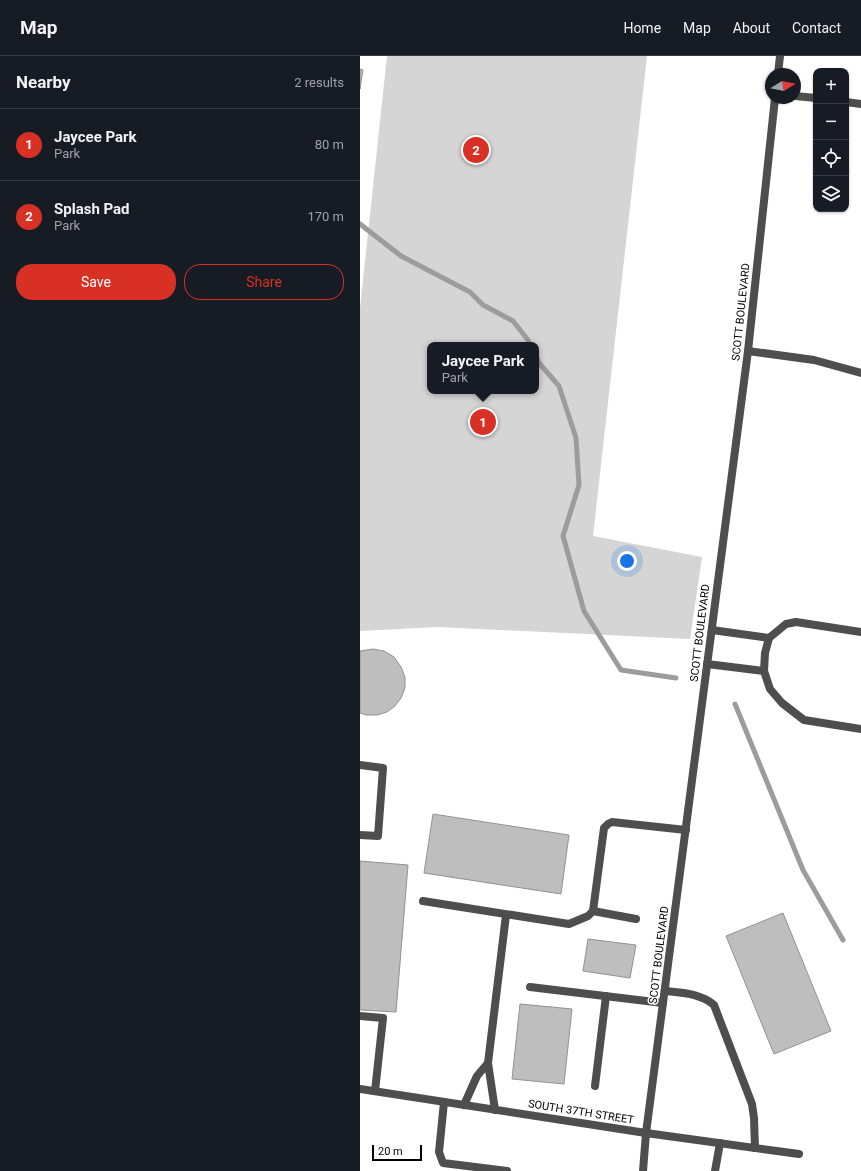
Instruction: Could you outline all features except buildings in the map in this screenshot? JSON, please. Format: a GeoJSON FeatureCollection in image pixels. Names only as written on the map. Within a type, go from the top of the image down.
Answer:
{"type":"FeatureCollection","features":[{"type":"Feature","properties":{"kind":"street"},"geometry":{"type":"LineString","coordinates":[[779,68],[780,56]]}},
{"type":"Feature","properties":{"kind":"street"},"geometry":{"type":"LineString","coordinates":[[801,97],[813,98]]}},
{"type":"Feature","properties":{"kind":"street"},"geometry":{"type":"LineString","coordinates":[[849,102],[861,104]]}},
{"type":"Feature","properties":{"kind":"street","name":"SCOTT BOULEVARD"},"geometry":{"type":"LineString","coordinates":[[643,1171],[646,1133],[748,352],[774,104]]}},
{"type":"Feature","properties":{"kind":"street"},"geometry":{"type":"LineString","coordinates":[[748,352],[814,360],[861,373]]}},
{"type":"Feature","properties":{"kind":"street"},"geometry":{"type":"LineString","coordinates":[[861,632],[796,622],[786,624],[769,638],[765,653],[764,671],[770,689],[782,703],[804,720],[861,729]]}},
{"type":"Feature","properties":{"kind":"street"},"geometry":{"type":"LineString","coordinates":[[712,630],[769,638]]}},
{"type":"Feature","properties":{"kind":"street"},"geometry":{"type":"LineString","coordinates":[[707,664],[764,671]]}},
{"type":"Feature","properties":{"kind":"street"},"geometry":{"type":"LineString","coordinates":[[360,765],[383,768],[378,836],[360,835]]}},
{"type":"Feature","properties":{"kind":"street"},"geometry":{"type":"LineString","coordinates":[[423,901],[569,924],[588,916],[592,911],[604,828],[608,824],[612,822],[686,830]]}},
{"type":"Feature","properties":{"kind":"street"},"geometry":{"type":"LineString","coordinates":[[592,911],[636,919]]}},
{"type":"Feature","properties":{"kind":"street"},"geometry":{"type":"LineString","coordinates":[[495,1110],[488,1063],[506,914]]}},
{"type":"Feature","properties":{"kind":"street"},"geometry":{"type":"LineString","coordinates":[[530,987],[663,1002]]}},
{"type":"Feature","properties":{"kind":"street"},"geometry":{"type":"LineString","coordinates":[[665,991],[699,996],[708,1000],[714,1005],[752,1104],[755,1148]]}},
{"type":"Feature","properties":{"kind":"street"},"geometry":{"type":"LineString","coordinates":[[595,1086],[606,996]]}},
{"type":"Feature","properties":{"kind":"street"},"geometry":{"type":"LineString","coordinates":[[360,1016],[383,1018],[375,1091]]}},
{"type":"Feature","properties":{"kind":"street"},"geometry":{"type":"LineString","coordinates":[[464,1105],[477,1076],[488,1063]]}},
{"type":"Feature","properties":{"kind":"street","name":"SOUTH 37TH STREET"},"geometry":{"type":"LineString","coordinates":[[360,1089],[646,1133],[799,1154]]}},
{"type":"Feature","properties":{"kind":"street"},"geometry":{"type":"LineString","coordinates":[[444,1102],[439,1152],[443,1163],[507,1171]]}},
{"type":"Feature","properties":{"kind":"street"},"geometry":{"type":"LineString","coordinates":[[715,1171],[720,1143]]}},
{"type":"Feature","properties":{"kind":"shaded area"},"geometry":{"type":"Polygon","coordinates":[[[387,56],[647,56],[593,536],[702,557],[690,639],[437,627],[360,631],[360,308],[387,56]]]}},
{"type":"Feature","properties":{"kind":"waterway"},"geometry":{"type":"LineString","coordinates":[[360,224],[401,256],[470,292],[483,305],[513,321],[529,342]]}},
{"type":"Feature","properties":{"kind":"waterway"},"geometry":{"type":"LineString","coordinates":[[539,363],[559,386],[576,438],[579,485],[563,536],[584,611],[621,670],[676,678]]}},
{"type":"Feature","properties":{"kind":"waterway"},"geometry":{"type":"LineString","coordinates":[[735,704],[803,870],[843,940]]}},
{"type":"Feature","properties":{"kind":"place","name":"Splash Pad"},"geometry":{"type":"Point","coordinates":[476,150]}},
{"type":"Feature","properties":{"kind":"place","name":"Jaycee Park"},"geometry":{"type":"Point","coordinates":[483,422]}}]}
